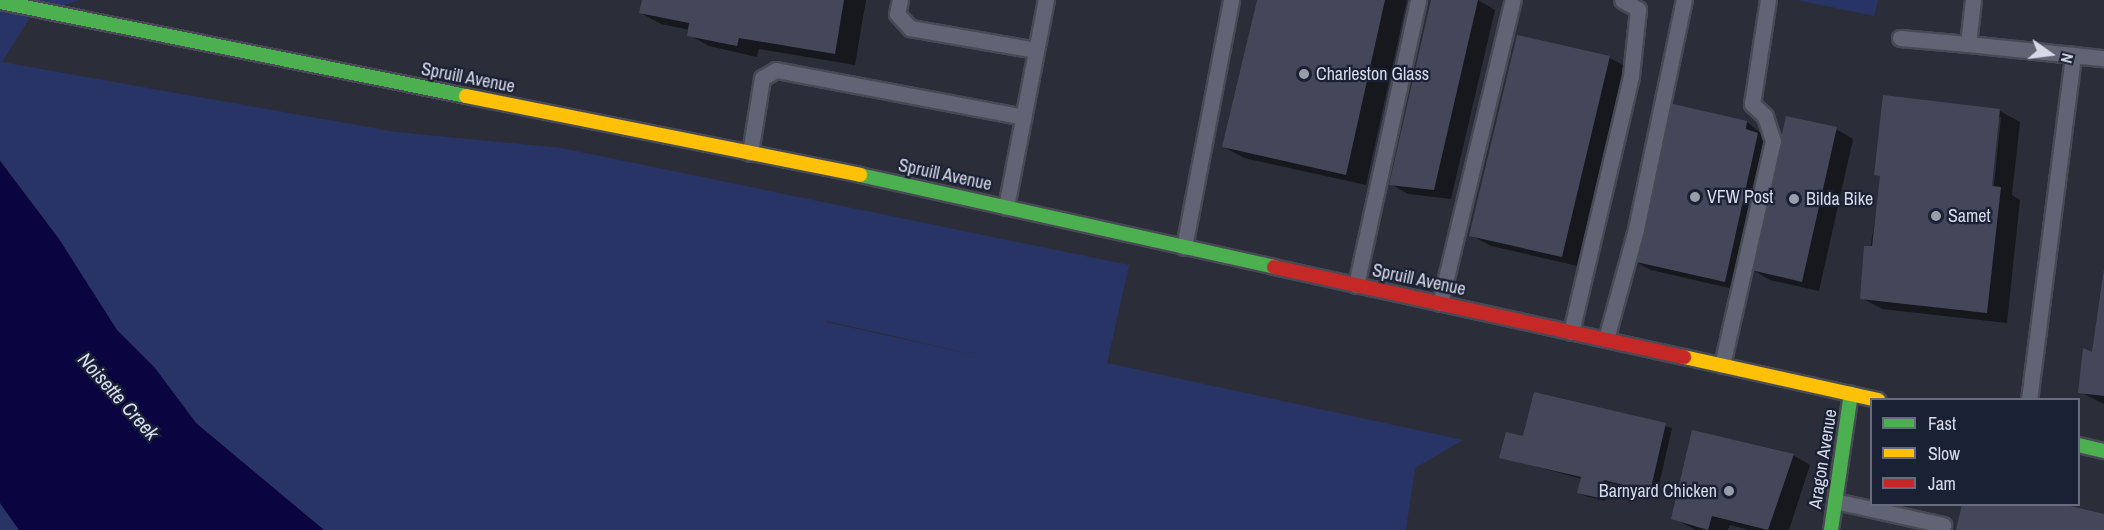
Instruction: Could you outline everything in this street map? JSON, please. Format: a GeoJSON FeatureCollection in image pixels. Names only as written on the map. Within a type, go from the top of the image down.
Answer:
{"type":"FeatureCollection","features":[{"type":"Feature","properties":{"kind":"street","name":"Spruill Avenue"},"geometry":{"type":"LineString","coordinates":[[0,2],[1006,207],[1874,398]]}},
{"type":"Feature","properties":{"kind":"street","name":"Aragon Avenue"},"geometry":{"type":"LineString","coordinates":[[1831,530],[1851,393]]}},
{"type":"Feature","properties":{"kind":"street"},"geometry":{"type":"LineString","coordinates":[[2080,445],[2104,451]]}},
{"type":"Feature","properties":{"kind":"lane"},"geometry":{"type":"LineString","coordinates":[[900,0],[897,14],[909,28],[1036,50]]}},
{"type":"Feature","properties":{"kind":"lane"},"geometry":{"type":"LineString","coordinates":[[1006,207],[1046,0]]}},
{"type":"Feature","properties":{"kind":"lane"},"geometry":{"type":"LineString","coordinates":[[1184,246],[1231,0]]}},
{"type":"Feature","properties":{"kind":"lane"},"geometry":{"type":"LineString","coordinates":[[1356,285],[1418,0]]}},
{"type":"Feature","properties":{"kind":"lane"},"geometry":{"type":"LineString","coordinates":[[1440,303],[1513,0]]}},
{"type":"Feature","properties":{"kind":"lane"},"geometry":{"type":"LineString","coordinates":[[1571,332],[1632,76],[1638,9],[1622,0]]}},
{"type":"Feature","properties":{"kind":"lane"},"geometry":{"type":"LineString","coordinates":[[1606,339],[1636,229],[1684,0]]}},
{"type":"Feature","properties":{"kind":"lane"},"geometry":{"type":"LineString","coordinates":[[1722,365],[1773,141],[1765,116],[1752,104],[1768,0]]}},
{"type":"Feature","properties":{"kind":"lane"},"geometry":{"type":"LineString","coordinates":[[1968,44],[1973,0]]}},
{"type":"Feature","properties":{"kind":"lane"},"geometry":{"type":"LineString","coordinates":[[1900,38],[2104,58]]}},
{"type":"Feature","properties":{"kind":"lane"},"geometry":{"type":"LineString","coordinates":[[2029,398],[2073,55]]}},
{"type":"Feature","properties":{"kind":"lane"},"geometry":{"type":"LineString","coordinates":[[750,153],[762,78],[776,70],[1024,117]]}},
{"type":"Feature","properties":{"kind":"lane"},"geometry":{"type":"LineString","coordinates":[[1835,501],[1943,525]]}},
{"type":"Feature","properties":{"kind":"shaded area"},"geometry":{"type":"Polygon","coordinates":[[[0,0],[80,0],[32,14],[2,62],[396,132],[561,148],[1129,265],[1107,363],[1463,440],[1415,468],[1406,530],[324,530],[196,423],[155,368],[117,330],[59,239],[0,160],[0,0]],[[826,321],[988,358],[885,334],[826,321]]]}},
{"type":"Feature","properties":{"kind":"shaded area"},"geometry":{"type":"Polygon","coordinates":[[[1797,0],[1878,0],[1874,16],[1797,0]]]}},
{"type":"Feature","properties":{"kind":"shaded area"},"geometry":{"type":"Polygon","coordinates":[[[0,503],[2,506],[19,530],[0,530],[0,503]]]}},
{"type":"Feature","properties":{"kind":"water","name":"Noisette Creek"},"geometry":{"type":"Polygon","coordinates":[[[0,161],[59,239],[117,330],[155,368],[196,423],[324,530],[19,530],[0,503],[0,161]]]}},
{"type":"Feature","properties":{"kind":"building"},"geometry":{"type":"Polygon","coordinates":[[[642,0],[844,0],[835,54],[739,38],[737,46],[687,36],[689,23],[639,13],[642,0]]]}},
{"type":"Feature","properties":{"kind":"building","name":"Charleston Glass"},"geometry":{"type":"Polygon","coordinates":[[[1257,0],[1385,0],[1346,175],[1222,147],[1257,0]]]}},
{"type":"Feature","properties":{"kind":"building"},"geometry":{"type":"Polygon","coordinates":[[[1431,0],[1478,0],[1434,190],[1389,185],[1431,0]]]}},
{"type":"Feature","properties":{"kind":"building"},"geometry":{"type":"Polygon","coordinates":[[[1517,35],[1610,56],[1562,257],[1469,236],[1517,35]]]}},
{"type":"Feature","properties":{"kind":"building","name":"Samet"},"geometry":{"type":"Polygon","coordinates":[[[1883,95],[2000,109],[1992,186],[2001,187],[1987,313],[1860,299],[1864,246],[1872,246],[1880,176],[1874,175],[1883,95]]]}},
{"type":"Feature","properties":{"kind":"building","name":"VFW Post"},"geometry":{"type":"Polygon","coordinates":[[[1669,103],[1747,121],[1746,129],[1758,133],[1725,282],[1632,261],[1669,103]]]}},
{"type":"Feature","properties":{"kind":"building","name":"Bilda Bike"},"geometry":{"type":"Polygon","coordinates":[[[1786,116],[1837,127],[1802,282],[1751,270],[1786,116]]]}},
{"type":"Feature","properties":{"kind":"building"},"geometry":{"type":"Polygon","coordinates":[[[2104,268],[2104,396],[2078,393],[2083,348],[2092,352],[2104,268]]]}},
{"type":"Feature","properties":{"kind":"building"},"geometry":{"type":"Polygon","coordinates":[[[1534,392],[1666,423],[1650,492],[1604,480],[1599,498],[1577,493],[1581,477],[1499,458],[1506,432],[1523,436],[1534,392]]]}},
{"type":"Feature","properties":{"kind":"building","name":"Barnyard Chicken"},"geometry":{"type":"Polygon","coordinates":[[[1692,430],[1794,454],[1768,530],[1712,516],[1708,530],[1671,519],[1692,430]]]}},
{"type":"Feature","properties":{"kind":"building"},"geometry":{"type":"Polygon","coordinates":[[[1962,506],[2070,506],[2104,514],[2104,530],[1956,530],[1962,506]]]}},
{"type":"Feature","properties":{"kind":"traffic: fast"},"geometry":{"type":"LineString","coordinates":[[0,2],[466,96]]}},
{"type":"Feature","properties":{"kind":"traffic: fast"},"geometry":{"type":"LineString","coordinates":[[860,175],[1274,267]]}},
{"type":"Feature","properties":{"kind":"traffic: fast"},"geometry":{"type":"LineString","coordinates":[[1831,530],[1851,393]]}},
{"type":"Feature","properties":{"kind":"traffic: fast"},"geometry":{"type":"LineString","coordinates":[[2080,445],[2104,451]]}},
{"type":"Feature","properties":{"kind":"traffic: slow"},"geometry":{"type":"LineString","coordinates":[[466,96],[860,175]]}},
{"type":"Feature","properties":{"kind":"traffic: slow"},"geometry":{"type":"LineString","coordinates":[[1684,357],[1870,398]]}},
{"type":"Feature","properties":{"kind":"traffic: jam"},"geometry":{"type":"LineString","coordinates":[[1274,267],[1684,357]]}},
{"type":"Feature","properties":{"kind":"place","name":"Charleston Glass"},"geometry":{"type":"Point","coordinates":[1304,74]}},
{"type":"Feature","properties":{"kind":"place","name":"VFW Post"},"geometry":{"type":"Point","coordinates":[1695,197]}},
{"type":"Feature","properties":{"kind":"place","name":"Bilda Bike"},"geometry":{"type":"Point","coordinates":[1794,199]}},
{"type":"Feature","properties":{"kind":"place","name":"Samet"},"geometry":{"type":"Point","coordinates":[1936,216]}},
{"type":"Feature","properties":{"kind":"place","name":"Barnyard Chicken"},"geometry":{"type":"Point","coordinates":[1729,491]}}]}
